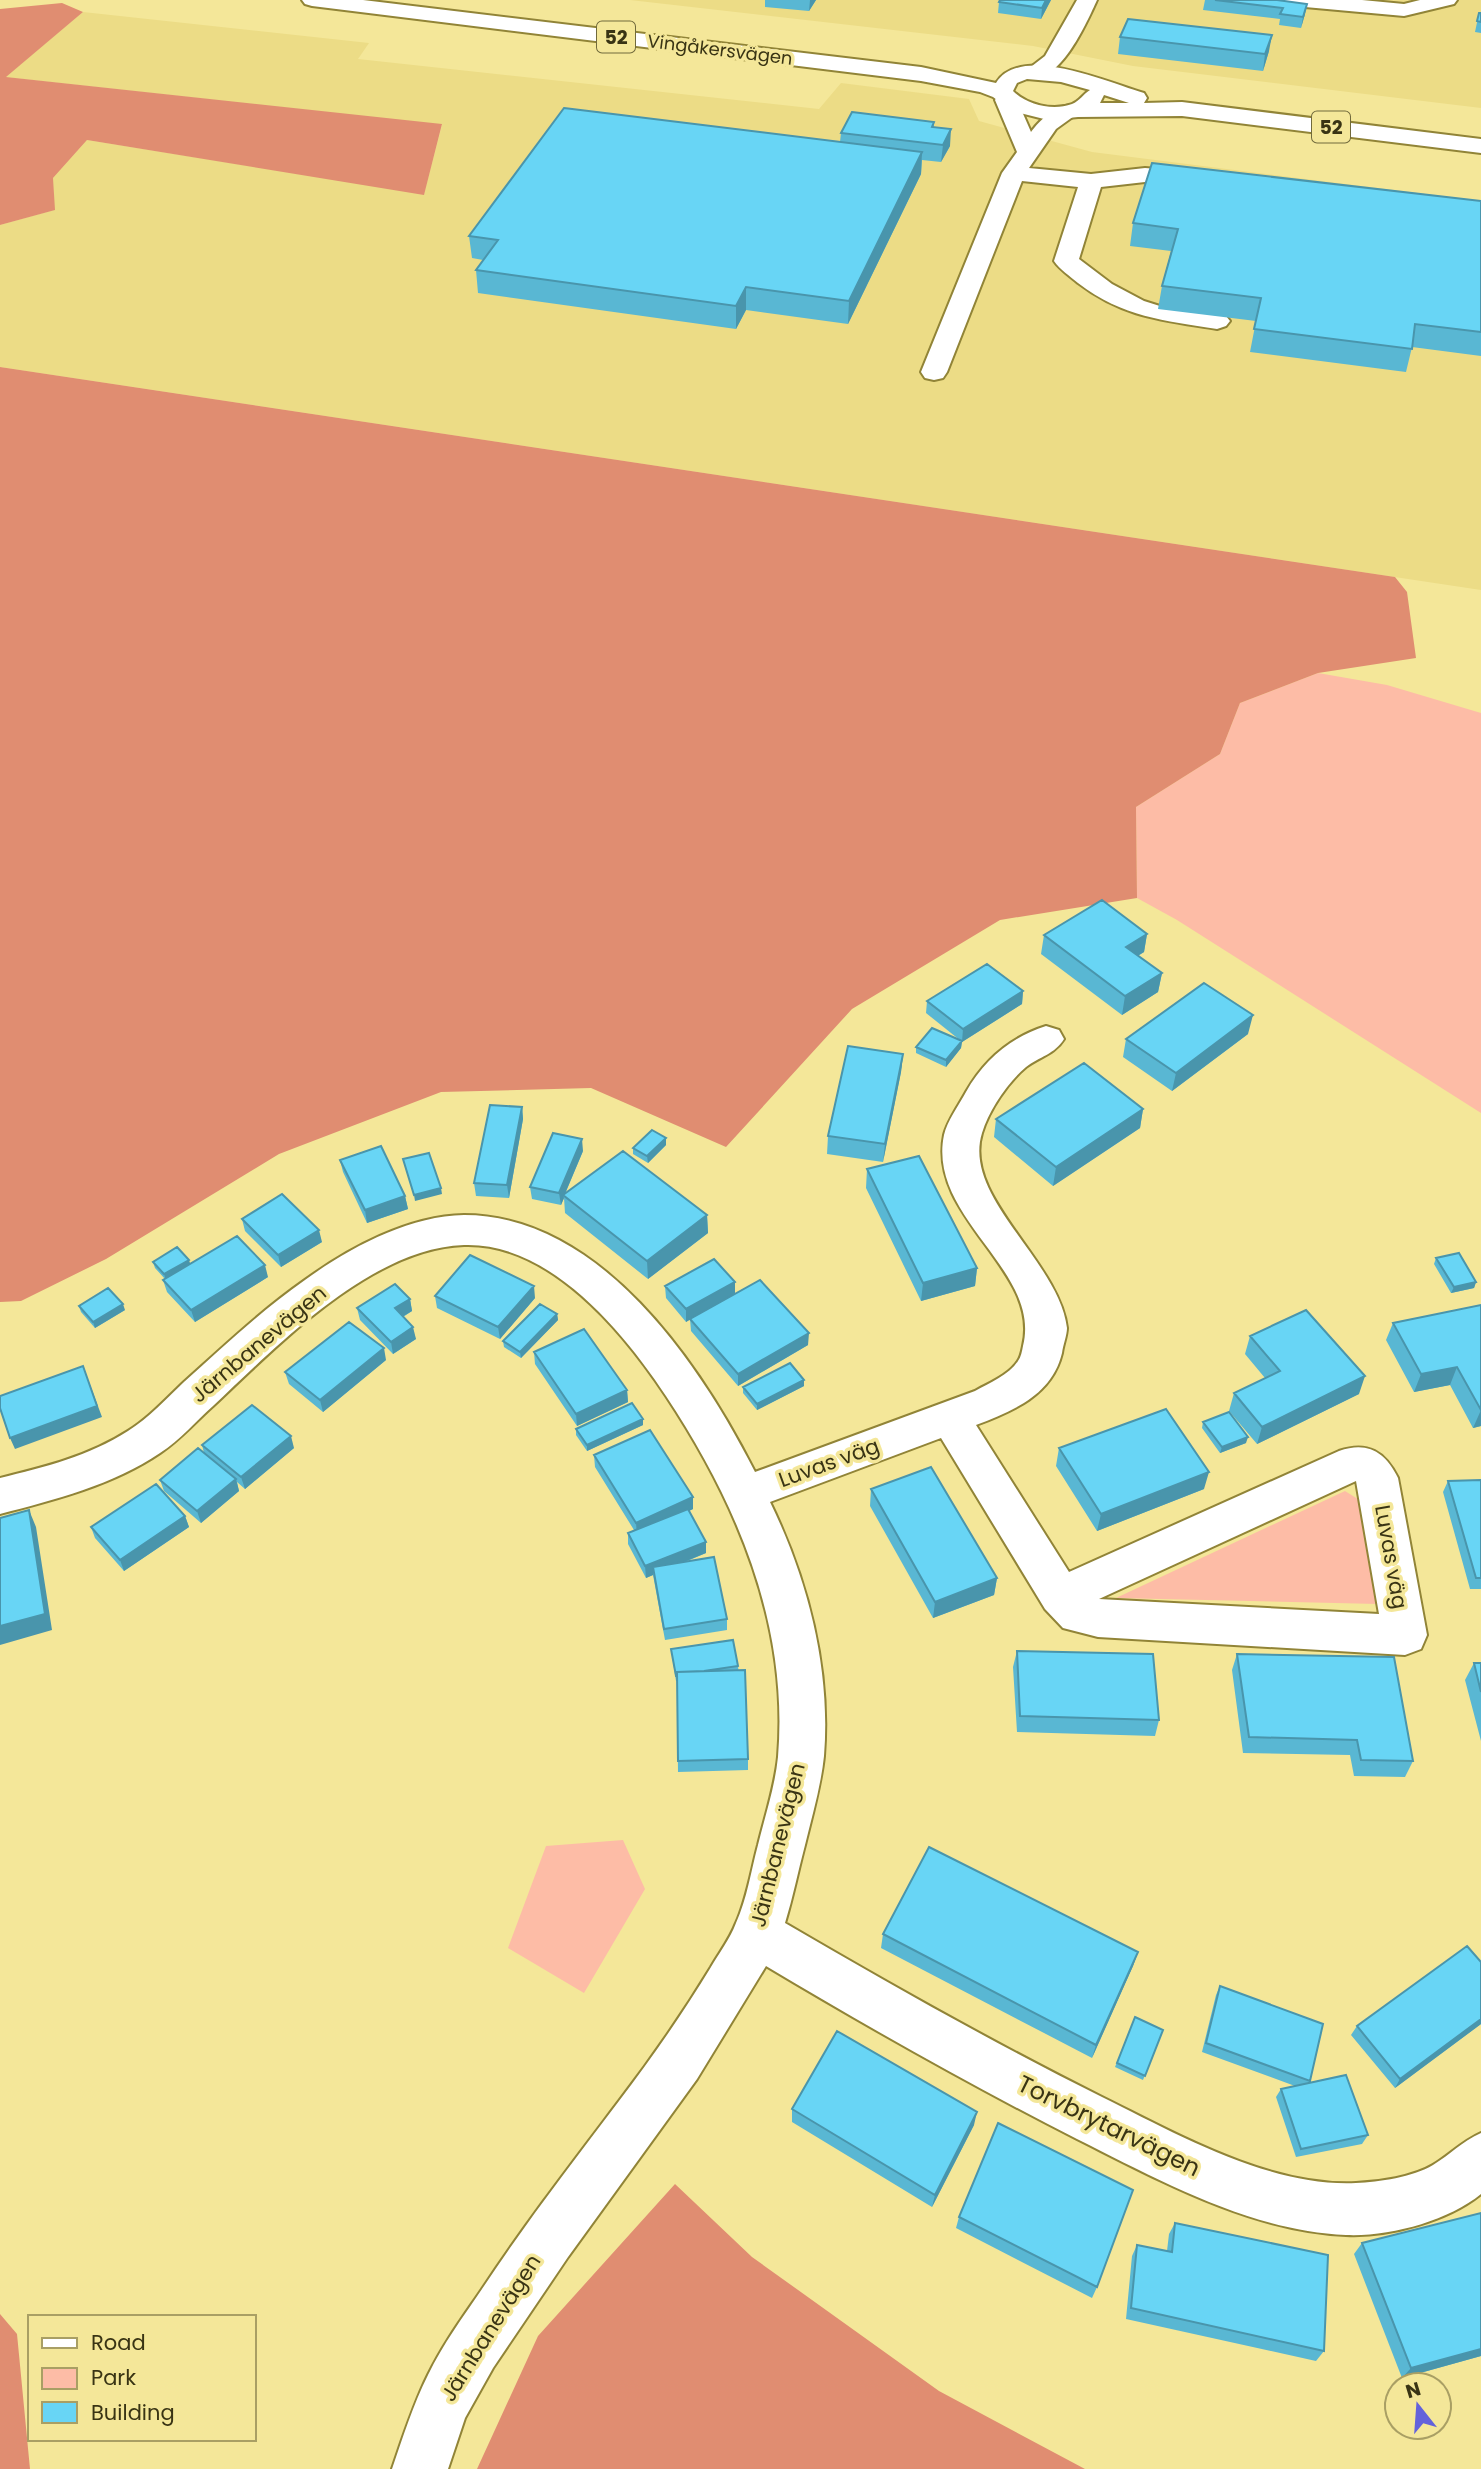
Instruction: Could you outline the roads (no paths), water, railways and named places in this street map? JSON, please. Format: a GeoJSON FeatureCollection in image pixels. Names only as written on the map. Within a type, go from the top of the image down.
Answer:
{"type":"FeatureCollection","features":[{"type":"Feature","properties":{"kind":"street","name":"Vingåkersvägen"},"geometry":{"type":"LineString","coordinates":[[312,0],[921,74],[985,86],[1003,96]]}},
{"type":"Feature","properties":{"kind":"street"},"geometry":{"type":"LineString","coordinates":[[934,372],[1014,173],[1048,124],[1093,100],[1095,92],[1069,60],[1077,22],[1087,0]]}},
{"type":"Feature","properties":{"kind":"street"},"geometry":{"type":"LineString","coordinates":[[1294,0],[1404,10],[1447,0]]}},
{"type":"Feature","properties":{"kind":"street"},"geometry":{"type":"LineString","coordinates":[[1028,152],[1003,96],[1003,85],[1012,78],[1030,73],[1056,58],[1065,37],[1077,22]]}},
{"type":"Feature","properties":{"kind":"street","name":"Vingåkersvägen"},"geometry":{"type":"LineString","coordinates":[[921,74],[1030,73]]}},
{"type":"Feature","properties":{"kind":"street","name":"52"},"geometry":{"type":"LineString","coordinates":[[1030,73],[1061,73],[1087,83],[1182,109]]}},
{"type":"Feature","properties":{"kind":"street","name":"52"},"geometry":{"type":"LineString","coordinates":[[1003,96],[1034,112],[1182,109],[1481,145]]}},
{"type":"Feature","properties":{"kind":"street"},"geometry":{"type":"LineString","coordinates":[[1014,173],[1091,181],[1144,176],[1223,180]]}},
{"type":"Feature","properties":{"kind":"street"},"geometry":{"type":"LineString","coordinates":[[1091,181],[1066,261],[1089,280],[1128,303],[1147,310],[1217,321]]}},
{"type":"Feature","properties":{"kind":"street","name":"Luvas väg"},"geometry":{"type":"LineString","coordinates":[[747,1493],[989,1403],[1018,1386],[1039,1365],[1048,1336],[1046,1313],[1034,1289],[972,1195],[962,1175],[959,1147],[965,1124],[974,1107],[1009,1062],[1046,1039]]}},
{"type":"Feature","properties":{"kind":"street","name":"Järnbanevägen"},"geometry":{"type":"LineString","coordinates":[[0,1496],[43,1486],[86,1471],[145,1442],[299,1306],[356,1267],[404,1244],[457,1230],[505,1234],[553,1253],[593,1282],[667,1364],[710,1426],[747,1493],[777,1569],[793,1631],[800,1686],[801,1756],[788,1820],[757,1933],[716,2006],[693,2040],[646,2108],[529,2264],[481,2338],[440,2409],[420,2469]]}},
{"type":"Feature","properties":{"kind":"street","name":"Luvas väg"},"geometry":{"type":"LineString","coordinates":[[950,1418],[1060,1596],[1079,1614],[1098,1618],[1405,1635],[1377,1478],[1372,1469],[1363,1464],[1354,1463],[1060,1596]]}},
{"type":"Feature","properties":{"kind":"street","name":"Torvbrytarvägen"},"geometry":{"type":"LineString","coordinates":[[757,1933],[905,2021],[1059,2103],[1193,2169],[1280,2200],[1347,2210],[1408,2200],[1448,2186],[1481,2160]]}}]}
